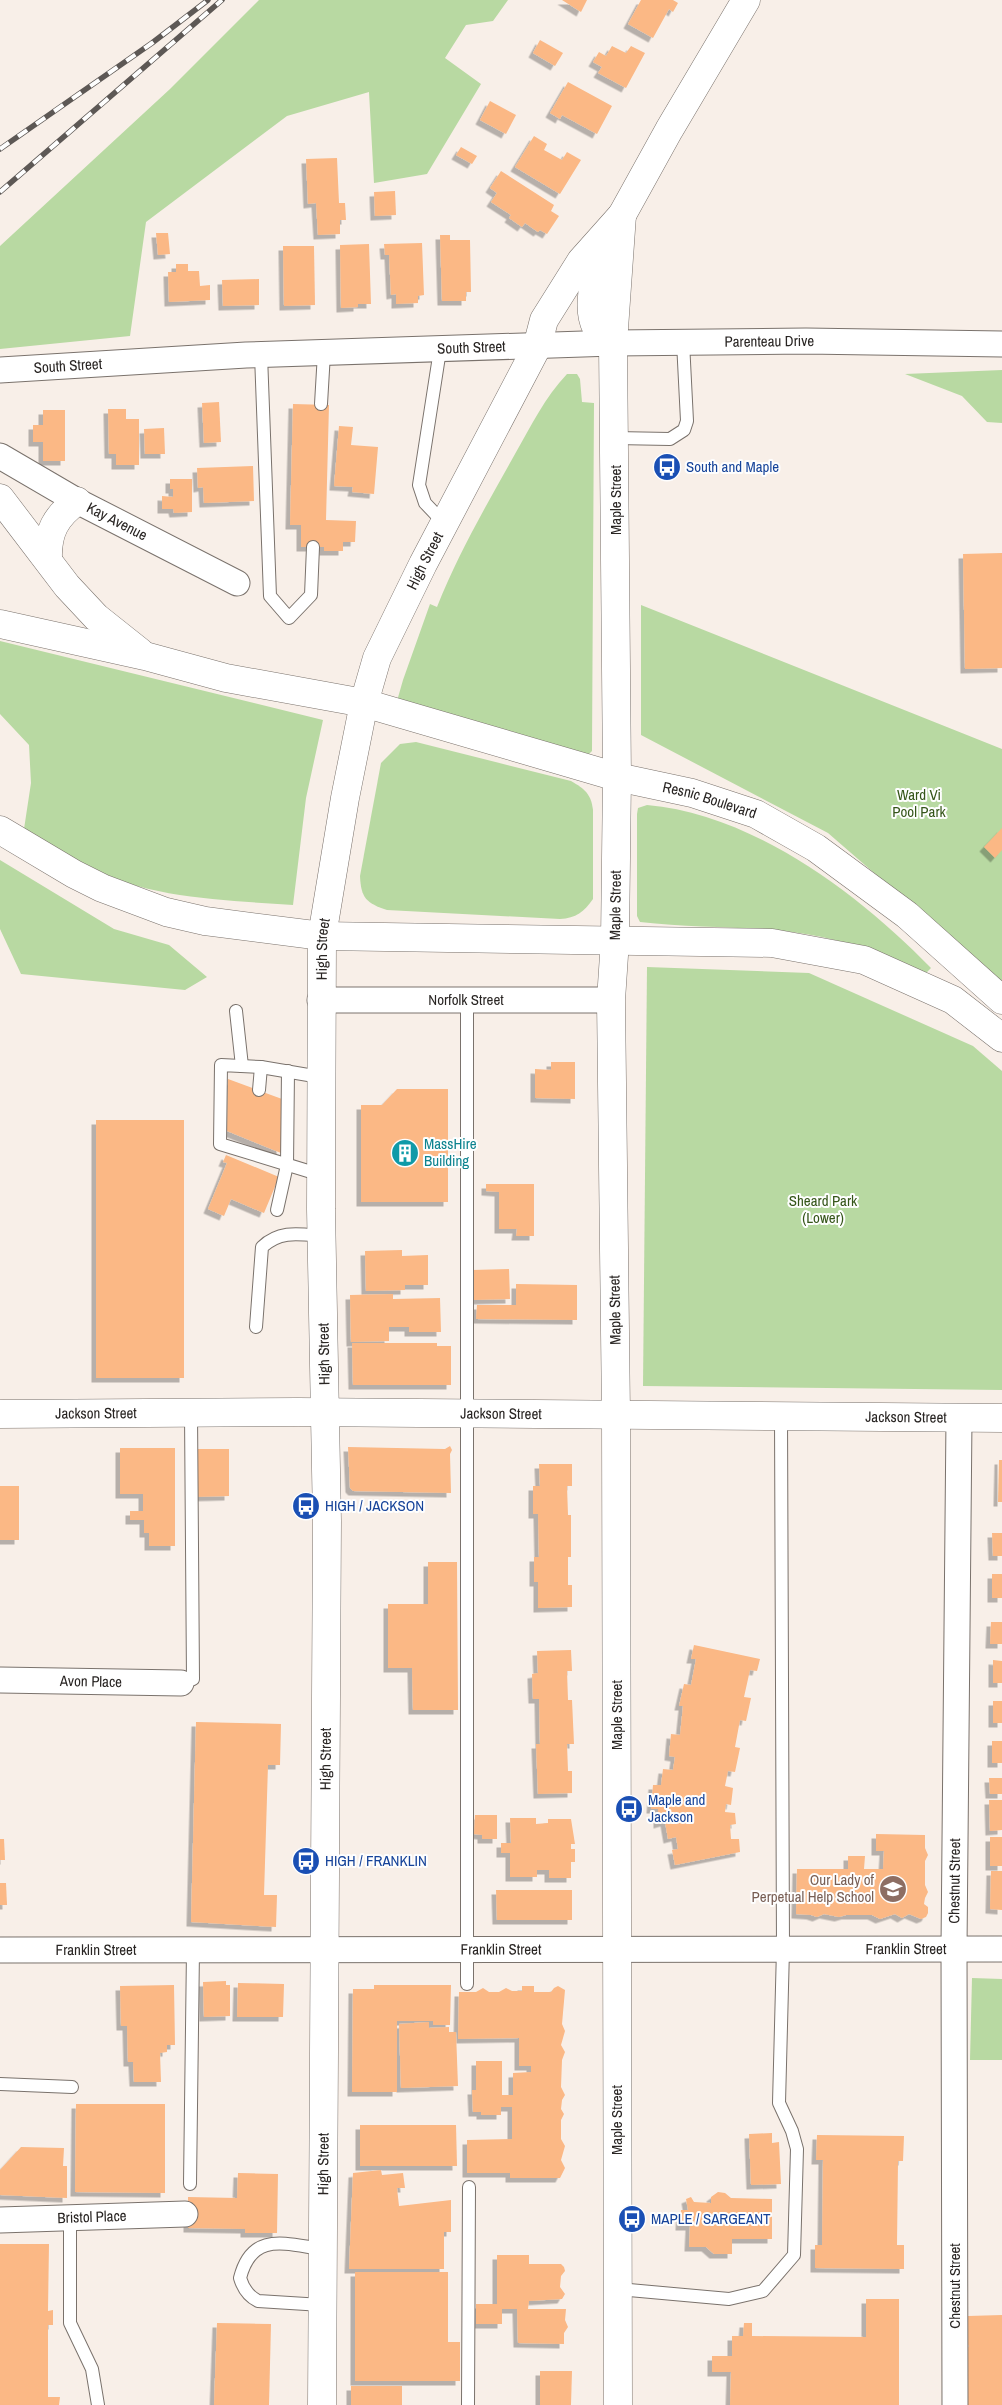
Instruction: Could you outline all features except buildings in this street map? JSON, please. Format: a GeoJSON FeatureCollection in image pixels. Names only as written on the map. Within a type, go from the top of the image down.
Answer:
{"type":"FeatureCollection","features":[{"type":"Feature","properties":{"kind":"main road"},"geometry":{"type":"LineString","coordinates":[[613,343],[596,327],[591,301],[599,261],[669,130],[746,0]]}},
{"type":"Feature","properties":{"kind":"main road"},"geometry":{"type":"LineString","coordinates":[[537,347],[544,320],[581,261],[622,215]]}},
{"type":"Feature","properties":{"kind":"main road","name":"Maple Street"},"geometry":{"type":"LineString","coordinates":[[613,343],[617,777],[611,1000],[616,1414],[618,2405]]}},
{"type":"Feature","properties":{"kind":"main road","name":"High Street"},"geometry":{"type":"LineString","coordinates":[[322,2405],[323,1949],[327,1531],[320,1077],[322,936],[345,798],[364,703],[377,658],[444,523],[537,347]]}},
{"type":"Feature","properties":{"kind":"main road"},"geometry":{"type":"LineString","coordinates":[[0,498],[67,586],[96,616],[145,656]]}},
{"type":"Feature","properties":{"kind":"main road"},"geometry":{"type":"LineString","coordinates":[[48,559],[48,545],[52,530],[62,512],[77,501]]}},
{"type":"Feature","properties":{"kind":"main road","name":"Resnic Boulevard"},"geometry":{"type":"LineString","coordinates":[[0,624],[145,656],[226,678],[364,703],[617,777],[692,793],[756,814],[816,848],[906,915],[1002,1000]]}},
{"type":"Feature","properties":{"kind":"main road"},"geometry":{"type":"LineString","coordinates":[[0,830],[102,888],[166,912],[205,921],[322,936],[772,942],[864,960],[953,1000],[1002,1038]]}},
{"type":"Feature","properties":{"kind":"main road","name":"Jackson Street"},"geometry":{"type":"LineString","coordinates":[[0,1414],[324,1412],[1002,1418]]}},
{"type":"Feature","properties":{"kind":"street","name":"Parenteau Drive"},"geometry":{"type":"LineString","coordinates":[[537,347],[613,343],[806,341],[1002,344]]}},
{"type":"Feature","properties":{"kind":"street","name":"South Street"},"geometry":{"type":"LineString","coordinates":[[0,370],[262,355],[537,347]]}},
{"type":"Feature","properties":{"kind":"street","name":"Kay Avenue"},"geometry":{"type":"LineString","coordinates":[[0,456],[77,501],[237,583]]}},
{"type":"Feature","properties":{"kind":"street","name":"Norfolk Street"},"geometry":{"type":"LineString","coordinates":[[320,1000],[611,1000]]}},
{"type":"Feature","properties":{"kind":"street","name":"Chestnut Street"},"geometry":{"type":"LineString","coordinates":[[955,2405],[954,1948],[958,1418]]}},
{"type":"Feature","properties":{"kind":"street","name":"Avon Place"},"geometry":{"type":"LineString","coordinates":[[0,1680],[181,1683]]}},
{"type":"Feature","properties":{"kind":"street","name":"Franklin Street"},"geometry":{"type":"LineString","coordinates":[[0,1950],[1002,1949]]}},
{"type":"Feature","properties":{"kind":"street","name":"Bristol Place"},"geometry":{"type":"LineString","coordinates":[[0,2220],[184,2214]]}},
{"type":"Feature","properties":{"kind":"lane"},"geometry":{"type":"LineString","coordinates":[[615,438],[670,439],[684,430],[687,420],[683,342]]}},
{"type":"Feature","properties":{"kind":"lane"},"geometry":{"type":"LineString","coordinates":[[440,350],[419,485],[425,503],[444,523]]}},
{"type":"Feature","properties":{"kind":"lane"},"geometry":{"type":"LineString","coordinates":[[321,404],[324,353]]}},
{"type":"Feature","properties":{"kind":"lane"},"geometry":{"type":"LineString","coordinates":[[262,355],[270,596],[289,618],[311,595],[313,547]]}},
{"type":"Feature","properties":{"kind":"lane"},"geometry":{"type":"LineString","coordinates":[[467,1000],[467,1984]]}},
{"type":"Feature","properties":{"kind":"lane"},"geometry":{"type":"LineString","coordinates":[[236,1011],[242,1066]]}},
{"type":"Feature","properties":{"kind":"lane"},"geometry":{"type":"LineString","coordinates":[[320,1077],[262,1067],[221,1065],[220,1144],[253,1148],[287,1165],[321,1175]]}},
{"type":"Feature","properties":{"kind":"lane"},"geometry":{"type":"LineString","coordinates":[[259,1090],[262,1067]]}},
{"type":"Feature","properties":{"kind":"lane"},"geometry":{"type":"LineString","coordinates":[[277,1210],[287,1165],[288,1071]]}},
{"type":"Feature","properties":{"kind":"lane"},"geometry":{"type":"LineString","coordinates":[[256,1327],[262,1246],[271,1238],[288,1233],[322,1236]]}},
{"type":"Feature","properties":{"kind":"lane"},"geometry":{"type":"LineString","coordinates":[[181,1683],[192,1679],[191,1413]]}},
{"type":"Feature","properties":{"kind":"lane"},"geometry":{"type":"LineString","coordinates":[[618,2289],[729,2299],[763,2291],[794,2255],[797,2149],[792,2131],[779,2103],[783,1949],[781,1416]]}},
{"type":"Feature","properties":{"kind":"lane"},"geometry":{"type":"LineString","coordinates":[[190,2184],[193,1950]]}},
{"type":"Feature","properties":{"kind":"lane"},"geometry":{"type":"LineString","coordinates":[[0,2084],[72,2086]]}},
{"type":"Feature","properties":{"kind":"lane"},"geometry":{"type":"LineString","coordinates":[[468,2405],[469,2187]]}},
{"type":"Feature","properties":{"kind":"lane"},"geometry":{"type":"LineString","coordinates":[[70,2218],[70,2323],[92,2369],[98,2405]]}},
{"type":"Feature","properties":{"kind":"lane"},"geometry":{"type":"LineString","coordinates":[[322,2250],[269,2244],[253,2251],[247,2258],[240,2278],[251,2298],[258,2301],[322,2305]]}},
{"type":"Feature","properties":{"kind":"green space"},"geometry":{"type":"Polygon","coordinates":[[[259,0],[508,0],[493,21],[466,25],[445,58],[481,84],[427,174],[374,183],[369,92],[287,116],[146,222],[130,336],[0,349],[0,246],[170,89],[259,0]]]}},
{"type":"Feature","properties":{"kind":"green space"},"geometry":{"type":"Polygon","coordinates":[[[1002,370],[1002,423],[987,422],[962,396],[905,374],[1002,370]]]}},
{"type":"Feature","properties":{"kind":"green space"},"geometry":{"type":"Polygon","coordinates":[[[567,374],[577,374],[580,379],[582,402],[594,403],[592,751],[588,755],[397,701],[430,604],[437,607],[464,548],[494,492],[539,412],[567,374]]]}},
{"type":"Feature","properties":{"kind":"green space","name":"Ward Vi Pool Park"},"geometry":{"type":"Polygon","coordinates":[[[641,605],[1002,749],[1002,984],[828,833],[641,735],[641,605]]]}},
{"type":"Feature","properties":{"kind":"green space"},"geometry":{"type":"Polygon","coordinates":[[[0,641],[323,720],[306,798],[293,905],[188,896],[136,886],[111,878],[87,867],[24,829],[31,783],[29,745],[0,714],[0,641]]]}},
{"type":"Feature","properties":{"kind":"green space"},"geometry":{"type":"Polygon","coordinates":[[[416,742],[571,781],[584,789],[591,800],[593,810],[593,899],[579,914],[560,919],[387,910],[374,905],[366,899],[363,895],[360,876],[381,763],[400,744],[416,742]]]}},
{"type":"Feature","properties":{"kind":"green space"},"geometry":{"type":"Polygon","coordinates":[[[647,805],[687,812],[726,824],[764,841],[802,862],[837,886],[871,913],[931,968],[926,973],[862,948],[799,933],[640,922],[637,916],[637,814],[638,808],[647,805]]]}},
{"type":"Feature","properties":{"kind":"green space"},"geometry":{"type":"Polygon","coordinates":[[[0,860],[114,929],[169,945],[207,977],[185,990],[21,974],[0,929],[0,860]]]}},
{"type":"Feature","properties":{"kind":"green space","name":"Sheard Park (Lower)"},"geometry":{"type":"Polygon","coordinates":[[[647,967],[809,973],[973,1046],[1002,1071],[1002,1390],[643,1386],[647,967]]]}},
{"type":"Feature","properties":{"kind":"green space"},"geometry":{"type":"Polygon","coordinates":[[[972,1978],[1002,1979],[1002,2060],[970,2060],[972,1978]]]}},
{"type":"Feature","properties":{"kind":"railway"},"geometry":{"type":"LineString","coordinates":[[0,149],[152,43],[208,0]]}},
{"type":"Feature","properties":{"kind":"railway"},"geometry":{"type":"LineString","coordinates":[[0,192],[222,0]]}},
{"type":"Feature","properties":{"kind":"place","name":"South and Maple"},"geometry":{"type":"Point","coordinates":[667,467]}},
{"type":"Feature","properties":{"kind":"place","name":"MassHire Building"},"geometry":{"type":"Point","coordinates":[405,1153]}},
{"type":"Feature","properties":{"kind":"place","name":"HIGH / JACKSON"},"geometry":{"type":"Point","coordinates":[306,1506]}},
{"type":"Feature","properties":{"kind":"place","name":"Maple and Jackson"},"geometry":{"type":"Point","coordinates":[629,1809]}},
{"type":"Feature","properties":{"kind":"place","name":"HIGH / FRANKLIN"},"geometry":{"type":"Point","coordinates":[306,1861]}},
{"type":"Feature","properties":{"kind":"place","name":"Our Lady of Perpetual Help School"},"geometry":{"type":"Point","coordinates":[893,1889]}},
{"type":"Feature","properties":{"kind":"place","name":"MAPLE / SARGEANT"},"geometry":{"type":"Point","coordinates":[632,2219]}}]}
